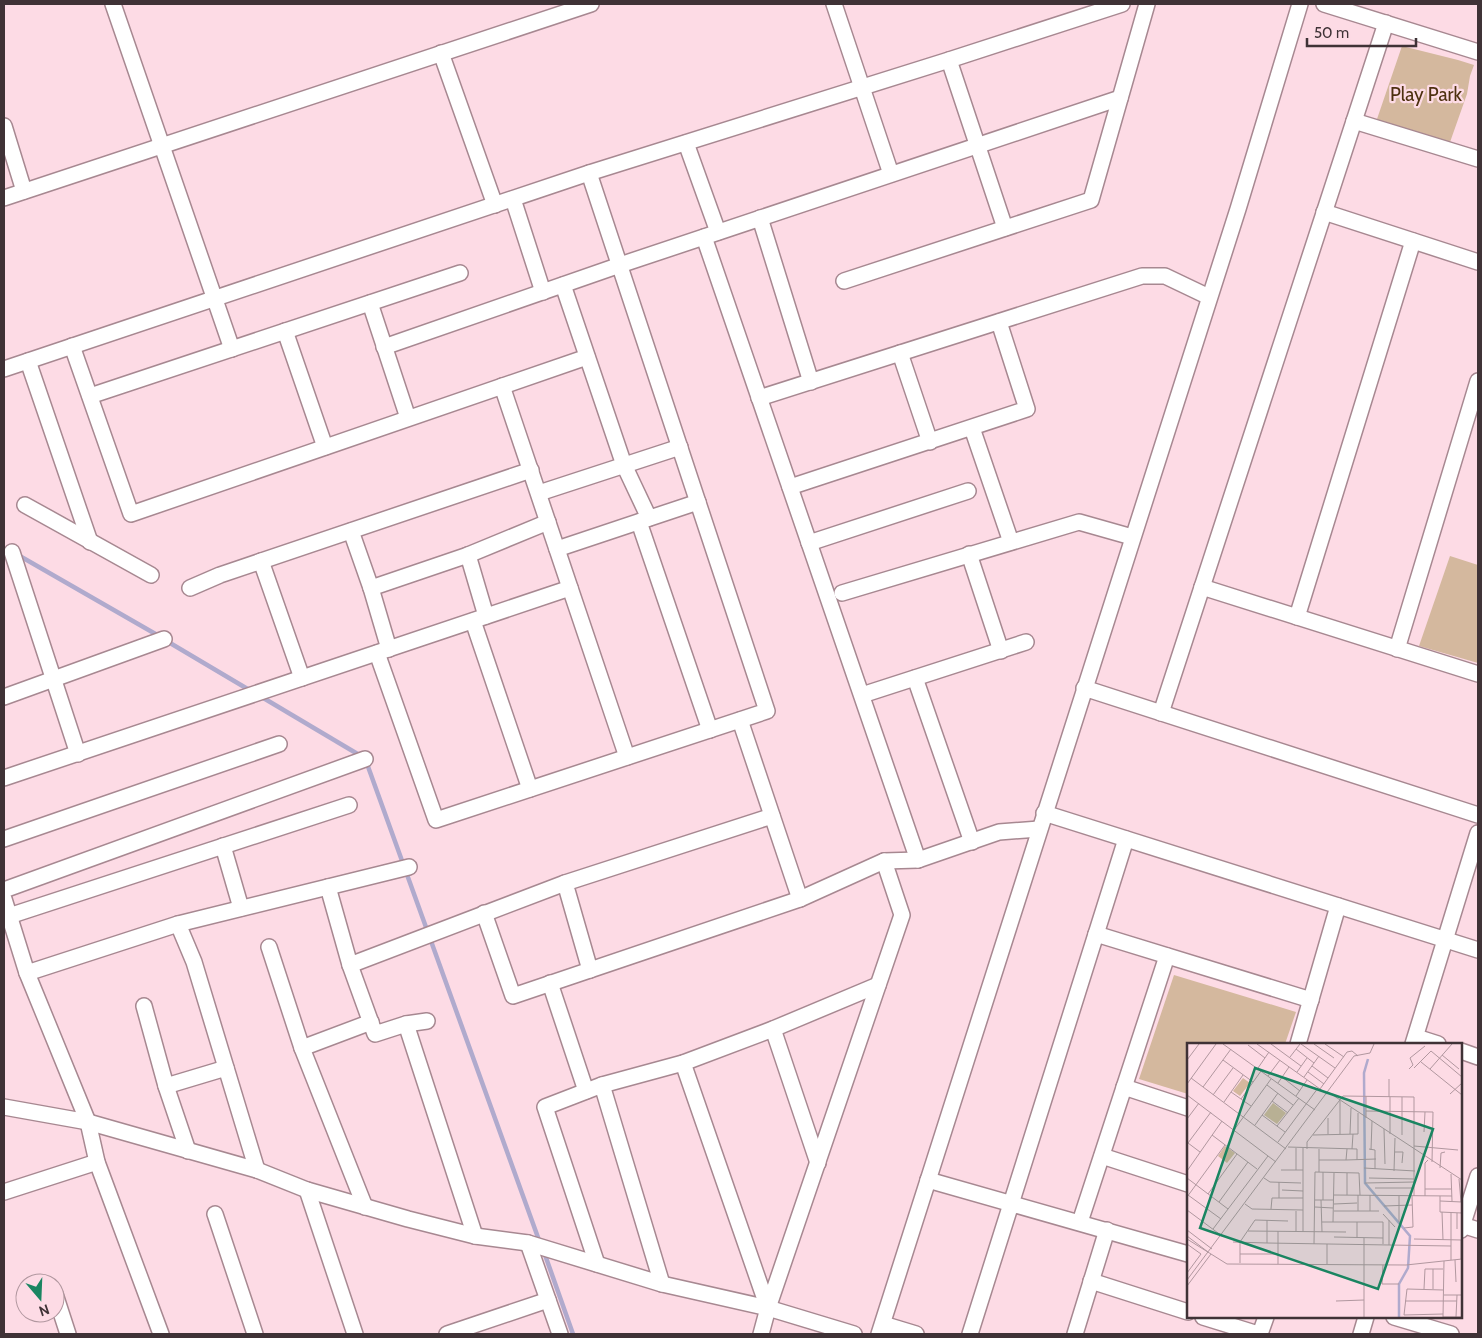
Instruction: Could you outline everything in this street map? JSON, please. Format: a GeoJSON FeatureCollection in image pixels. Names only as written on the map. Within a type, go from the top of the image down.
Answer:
{"type":"FeatureCollection","features":[{"type":"Feature","properties":{"kind":"street"},"geometry":{"type":"LineString","coordinates":[[113,4],[232,349]]}},
{"type":"Feature","properties":{"kind":"street"},"geometry":{"type":"LineString","coordinates":[[4,198],[591,4]]}},
{"type":"Feature","properties":{"kind":"street"},"geometry":{"type":"LineString","coordinates":[[834,4],[891,174]]}},
{"type":"Feature","properties":{"kind":"street"},"geometry":{"type":"LineString","coordinates":[[4,369],[589,173],[1122,4]]}},
{"type":"Feature","properties":{"kind":"street"},"geometry":{"type":"LineString","coordinates":[[844,281],[1091,200],[1147,4]]}},
{"type":"Feature","properties":{"kind":"street"},"geometry":{"type":"LineString","coordinates":[[916,1334],[881,1329],[1210,297],[1300,4]]}},
{"type":"Feature","properties":{"kind":"street"},"geometry":{"type":"LineString","coordinates":[[1324,4],[1478,52]]}},
{"type":"Feature","properties":{"kind":"street"},"geometry":{"type":"LineString","coordinates":[[1161,713],[1386,23]]}},
{"type":"Feature","properties":{"kind":"street"},"geometry":{"type":"LineString","coordinates":[[440,53],[495,205]]}},
{"type":"Feature","properties":{"kind":"street"},"geometry":{"type":"LineString","coordinates":[[949,60],[1006,228]]}},
{"type":"Feature","properties":{"kind":"street"},"geometry":{"type":"LineString","coordinates":[[384,347],[563,284],[1120,98]]}},
{"type":"Feature","properties":{"kind":"street"},"geometry":{"type":"LineString","coordinates":[[1354,122],[1478,160]]}},
{"type":"Feature","properties":{"kind":"street"},"geometry":{"type":"LineString","coordinates":[[4,126],[24,191]]}},
{"type":"Feature","properties":{"kind":"street"},"geometry":{"type":"LineString","coordinates":[[686,143],[759,398],[918,860]]}},
{"type":"Feature","properties":{"kind":"street"},"geometry":{"type":"LineString","coordinates":[[351,531],[371,588],[383,651],[436,820],[767,711],[589,173]]}},
{"type":"Feature","properties":{"kind":"street"},"geometry":{"type":"LineString","coordinates":[[513,199],[543,292]]}},
{"type":"Feature","properties":{"kind":"street"},"geometry":{"type":"LineString","coordinates":[[1324,212],[1478,262]]}},
{"type":"Feature","properties":{"kind":"street"},"geometry":{"type":"LineString","coordinates":[[760,218],[811,382]]}},
{"type":"Feature","properties":{"kind":"street"},"geometry":{"type":"LineString","coordinates":[[1297,617],[1413,241]]}},
{"type":"Feature","properties":{"kind":"street"},"geometry":{"type":"LineString","coordinates":[[90,396],[460,273]]}},
{"type":"Feature","properties":{"kind":"street"},"geometry":{"type":"LineString","coordinates":[[759,398],[1142,276],[1165,276],[1210,297]]}},
{"type":"Feature","properties":{"kind":"street"},"geometry":{"type":"LineString","coordinates":[[563,284],[644,520],[710,730]]}},
{"type":"Feature","properties":{"kind":"street"},"geometry":{"type":"LineString","coordinates":[[370,303],[408,418]]}},
{"type":"Feature","properties":{"kind":"street"},"geometry":{"type":"LineString","coordinates":[[790,487],[1027,409],[998,322]]}},
{"type":"Feature","properties":{"kind":"street"},"geometry":{"type":"LineString","coordinates":[[285,332],[325,447]]}},
{"type":"Feature","properties":{"kind":"street"},"geometry":{"type":"LineString","coordinates":[[72,346],[131,514],[587,357]]}},
{"type":"Feature","properties":{"kind":"street"},"geometry":{"type":"LineString","coordinates":[[900,353],[930,442]]}},
{"type":"Feature","properties":{"kind":"street"},"geometry":{"type":"LineString","coordinates":[[28,361],[90,542]]}},
{"type":"Feature","properties":{"kind":"street"},"geometry":{"type":"LineString","coordinates":[[1397,649],[1478,381]]}},
{"type":"Feature","properties":{"kind":"street"},"geometry":{"type":"LineString","coordinates":[[502,386],[627,757]]}},
{"type":"Feature","properties":{"kind":"street"},"geometry":{"type":"LineString","coordinates":[[972,428],[1011,542]]}},
{"type":"Feature","properties":{"kind":"street"},"geometry":{"type":"LineString","coordinates":[[539,494],[680,447]]}},
{"type":"Feature","properties":{"kind":"street"},"geometry":{"type":"LineString","coordinates":[[190,588],[261,561],[531,470]]}},
{"type":"Feature","properties":{"kind":"street"},"geometry":{"type":"LineString","coordinates":[[809,544],[968,491]]}},
{"type":"Feature","properties":{"kind":"street"},"geometry":{"type":"LineString","coordinates":[[557,549],[698,502]]}},
{"type":"Feature","properties":{"kind":"street"},"geometry":{"type":"LineString","coordinates":[[25,505],[151,575]]}},
{"type":"Feature","properties":{"kind":"street"},"geometry":{"type":"LineString","coordinates":[[371,588],[468,556],[548,522]]}},
{"type":"Feature","properties":{"kind":"street"},"geometry":{"type":"LineString","coordinates":[[842,593],[1079,522],[1132,537]]}},
{"type":"Feature","properties":{"kind":"street"},"geometry":{"type":"LineString","coordinates":[[12,552],[78,754]]}},
{"type":"Feature","properties":{"kind":"street"},"geometry":{"type":"LineString","coordinates":[[969,554],[1000,651]]}},
{"type":"Feature","properties":{"kind":"street"},"geometry":{"type":"LineString","coordinates":[[468,556],[479,618],[530,789]]}},
{"type":"Feature","properties":{"kind":"street"},"geometry":{"type":"LineString","coordinates":[[261,561],[302,678]]}},
{"type":"Feature","properties":{"kind":"street"},"geometry":{"type":"LineString","coordinates":[[1202,587],[1478,674]]}},
{"type":"Feature","properties":{"kind":"street"},"geometry":{"type":"LineString","coordinates":[[4,778],[570,588]]}},
{"type":"Feature","properties":{"kind":"street"},"geometry":{"type":"LineString","coordinates":[[4,697],[164,639]]}},
{"type":"Feature","properties":{"kind":"street"},"geometry":{"type":"LineString","coordinates":[[862,695],[1026,642]]}},
{"type":"Feature","properties":{"kind":"street"},"geometry":{"type":"LineString","coordinates":[[915,678],[972,842]]}},
{"type":"Feature","properties":{"kind":"street"},"geometry":{"type":"LineString","coordinates":[[1084,688],[1478,815]]}},
{"type":"Feature","properties":{"kind":"street"},"geometry":{"type":"LineString","coordinates":[[740,720],[800,900]]}},
{"type":"Feature","properties":{"kind":"street"},"geometry":{"type":"LineString","coordinates":[[4,839],[279,744]]}},
{"type":"Feature","properties":{"kind":"street"},"geometry":{"type":"LineString","coordinates":[[4,890],[365,759]]}},
{"type":"Feature","properties":{"kind":"street"},"geometry":{"type":"LineString","coordinates":[[9,916],[349,805]]}},
{"type":"Feature","properties":{"kind":"street"},"geometry":{"type":"LineString","coordinates":[[1044,813],[1478,950]]}},
{"type":"Feature","properties":{"kind":"street"},"geometry":{"type":"LineString","coordinates":[[350,965],[565,884],[772,816]]}},
{"type":"Feature","properties":{"kind":"street"},"geometry":{"type":"LineString","coordinates":[[484,913],[513,996],[800,900],[884,861],[918,860],[1000,832],[1039,830]]}},
{"type":"Feature","properties":{"kind":"street"},"geometry":{"type":"LineString","coordinates":[[1430,1043],[1414,1041],[1478,833]]}},
{"type":"Feature","properties":{"kind":"street"},"geometry":{"type":"LineString","coordinates":[[970,1334],[1126,839]]}},
{"type":"Feature","properties":{"kind":"street"},"geometry":{"type":"LineString","coordinates":[[223,846],[241,908]]}},
{"type":"Feature","properties":{"kind":"street"},"geometry":{"type":"LineString","coordinates":[[761,1334],[768,1308],[902,915],[884,861]]}},
{"type":"Feature","properties":{"kind":"street"},"geometry":{"type":"LineString","coordinates":[[27,973],[178,924],[409,868]]}},
{"type":"Feature","properties":{"kind":"street"},"geometry":{"type":"LineString","coordinates":[[565,884],[590,970]]}},
{"type":"Feature","properties":{"kind":"street"},"geometry":{"type":"LineString","coordinates":[[328,887],[350,965],[375,1034],[406,1024],[427,1021]]}},
{"type":"Feature","properties":{"kind":"street"},"geometry":{"type":"LineString","coordinates":[[4,899],[27,973],[88,1122],[96,1162],[161,1334]]}},
{"type":"Feature","properties":{"kind":"street"},"geometry":{"type":"LineString","coordinates":[[1298,1043],[1338,906]]}},
{"type":"Feature","properties":{"kind":"street"},"geometry":{"type":"LineString","coordinates":[[178,924],[194,962],[257,1170]]}},
{"type":"Feature","properties":{"kind":"street"},"geometry":{"type":"LineString","coordinates":[[1096,934],[1311,1000]]}},
{"type":"Feature","properties":{"kind":"street"},"geometry":{"type":"LineString","coordinates":[[269,947],[302,1048],[365,1207]]}},
{"type":"Feature","properties":{"kind":"street"},"geometry":{"type":"LineString","coordinates":[[1080,1222],[1167,956]]}},
{"type":"Feature","properties":{"kind":"street"},"geometry":{"type":"LineString","coordinates":[[550,983],[586,1091]]}},
{"type":"Feature","properties":{"kind":"street"},"geometry":{"type":"LineString","coordinates":[[597,1264],[545,1106],[586,1091],[683,1062],[773,1029],[878,985]]}},
{"type":"Feature","properties":{"kind":"street"},"geometry":{"type":"LineString","coordinates":[[144,1006],[166,1086],[188,1151]]}},
{"type":"Feature","properties":{"kind":"street"},"geometry":{"type":"LineString","coordinates":[[302,1048],[371,1022]]}},
{"type":"Feature","properties":{"kind":"street"},"geometry":{"type":"LineString","coordinates":[[406,1024],[475,1236]]}},
{"type":"Feature","properties":{"kind":"street"},"geometry":{"type":"LineString","coordinates":[[773,1029],[818,1163]]}},
{"type":"Feature","properties":{"kind":"street"},"geometry":{"type":"LineString","coordinates":[[1462,1051],[1478,1057]]}},
{"type":"Feature","properties":{"kind":"street"},"geometry":{"type":"LineString","coordinates":[[683,1062],[768,1308]]}},
{"type":"Feature","properties":{"kind":"street"},"geometry":{"type":"LineString","coordinates":[[166,1086],[226,1068]]}},
{"type":"Feature","properties":{"kind":"street"},"geometry":{"type":"LineString","coordinates":[[602,1086],[662,1284]]}},
{"type":"Feature","properties":{"kind":"street"},"geometry":{"type":"LineString","coordinates":[[1124,1087],[1187,1108]]}},
{"type":"Feature","properties":{"kind":"street"},"geometry":{"type":"LineString","coordinates":[[4,1107],[88,1122],[257,1170],[307,1190],[365,1207],[475,1236],[528,1243],[662,1284],[768,1308],[854,1334]]}},
{"type":"Feature","properties":{"kind":"street"},"geometry":{"type":"LineString","coordinates":[[1102,1156],[1187,1184]]}},
{"type":"Feature","properties":{"kind":"street"},"geometry":{"type":"LineString","coordinates":[[4,1192],[96,1162]]}},
{"type":"Feature","properties":{"kind":"street"},"geometry":{"type":"LineString","coordinates":[[1462,1225],[1478,1176]]}},
{"type":"Feature","properties":{"kind":"street"},"geometry":{"type":"LineString","coordinates":[[928,1180],[1187,1254]]}},
{"type":"Feature","properties":{"kind":"street"},"geometry":{"type":"LineString","coordinates":[[307,1190],[355,1334]]}},
{"type":"Feature","properties":{"kind":"street"},"geometry":{"type":"LineString","coordinates":[[215,1214],[255,1334]]}},
{"type":"Feature","properties":{"kind":"street"},"geometry":{"type":"LineString","coordinates":[[1462,1228],[1478,1230]]}},
{"type":"Feature","properties":{"kind":"street"},"geometry":{"type":"LineString","coordinates":[[1075,1334],[1107,1230]]}},
{"type":"Feature","properties":{"kind":"street"},"geometry":{"type":"LineString","coordinates":[[528,1243],[560,1334]]}},
{"type":"Feature","properties":{"kind":"street"},"geometry":{"type":"LineString","coordinates":[[1091,1282],[1187,1312]]}},
{"type":"Feature","properties":{"kind":"street"},"geometry":{"type":"LineString","coordinates":[[452,1334],[548,1300]]}},
{"type":"Feature","properties":{"kind":"street"},"geometry":{"type":"LineString","coordinates":[[1206,1318],[1259,1334],[1266,1318]]}},
{"type":"Feature","properties":{"kind":"street"},"geometry":{"type":"LineString","coordinates":[[1361,1334],[1366,1318]]}},
{"type":"Feature","properties":{"kind":"street"},"geometry":{"type":"LineString","coordinates":[[1401,1318],[1430,1322],[1451,1334]]}},
{"type":"Feature","properties":{"kind":"green space","name":"Play Park"},"geometry":{"type":"Polygon","coordinates":[[[1402,46],[1474,65],[1467,94],[1449,145],[1376,126],[1402,46]]]}},
{"type":"Feature","properties":{"kind":"green space"},"geometry":{"type":"Polygon","coordinates":[[[1450,556],[1478,565],[1478,663],[1419,646],[1450,556]]]}},
{"type":"Feature","properties":{"kind":"green space"},"geometry":{"type":"Polygon","coordinates":[[[1174,975],[1296,1012],[1285,1043],[1187,1043],[1187,1094],[1139,1079],[1174,975]]]}},
{"type":"Feature","properties":{"kind":"waterway"},"geometry":{"type":"LineString","coordinates":[[18,555],[159,636]]}},
{"type":"Feature","properties":{"kind":"waterway"},"geometry":{"type":"LineString","coordinates":[[165,640],[251,691]]}},
{"type":"Feature","properties":{"kind":"waterway"},"geometry":{"type":"LineString","coordinates":[[260,696],[361,756]]}},
{"type":"Feature","properties":{"kind":"waterway"},"geometry":{"type":"LineString","coordinates":[[366,761],[540,1243]]}},
{"type":"Feature","properties":{"kind":"waterway"},"geometry":{"type":"LineString","coordinates":[[544,1252],[573,1334]]}}]}
